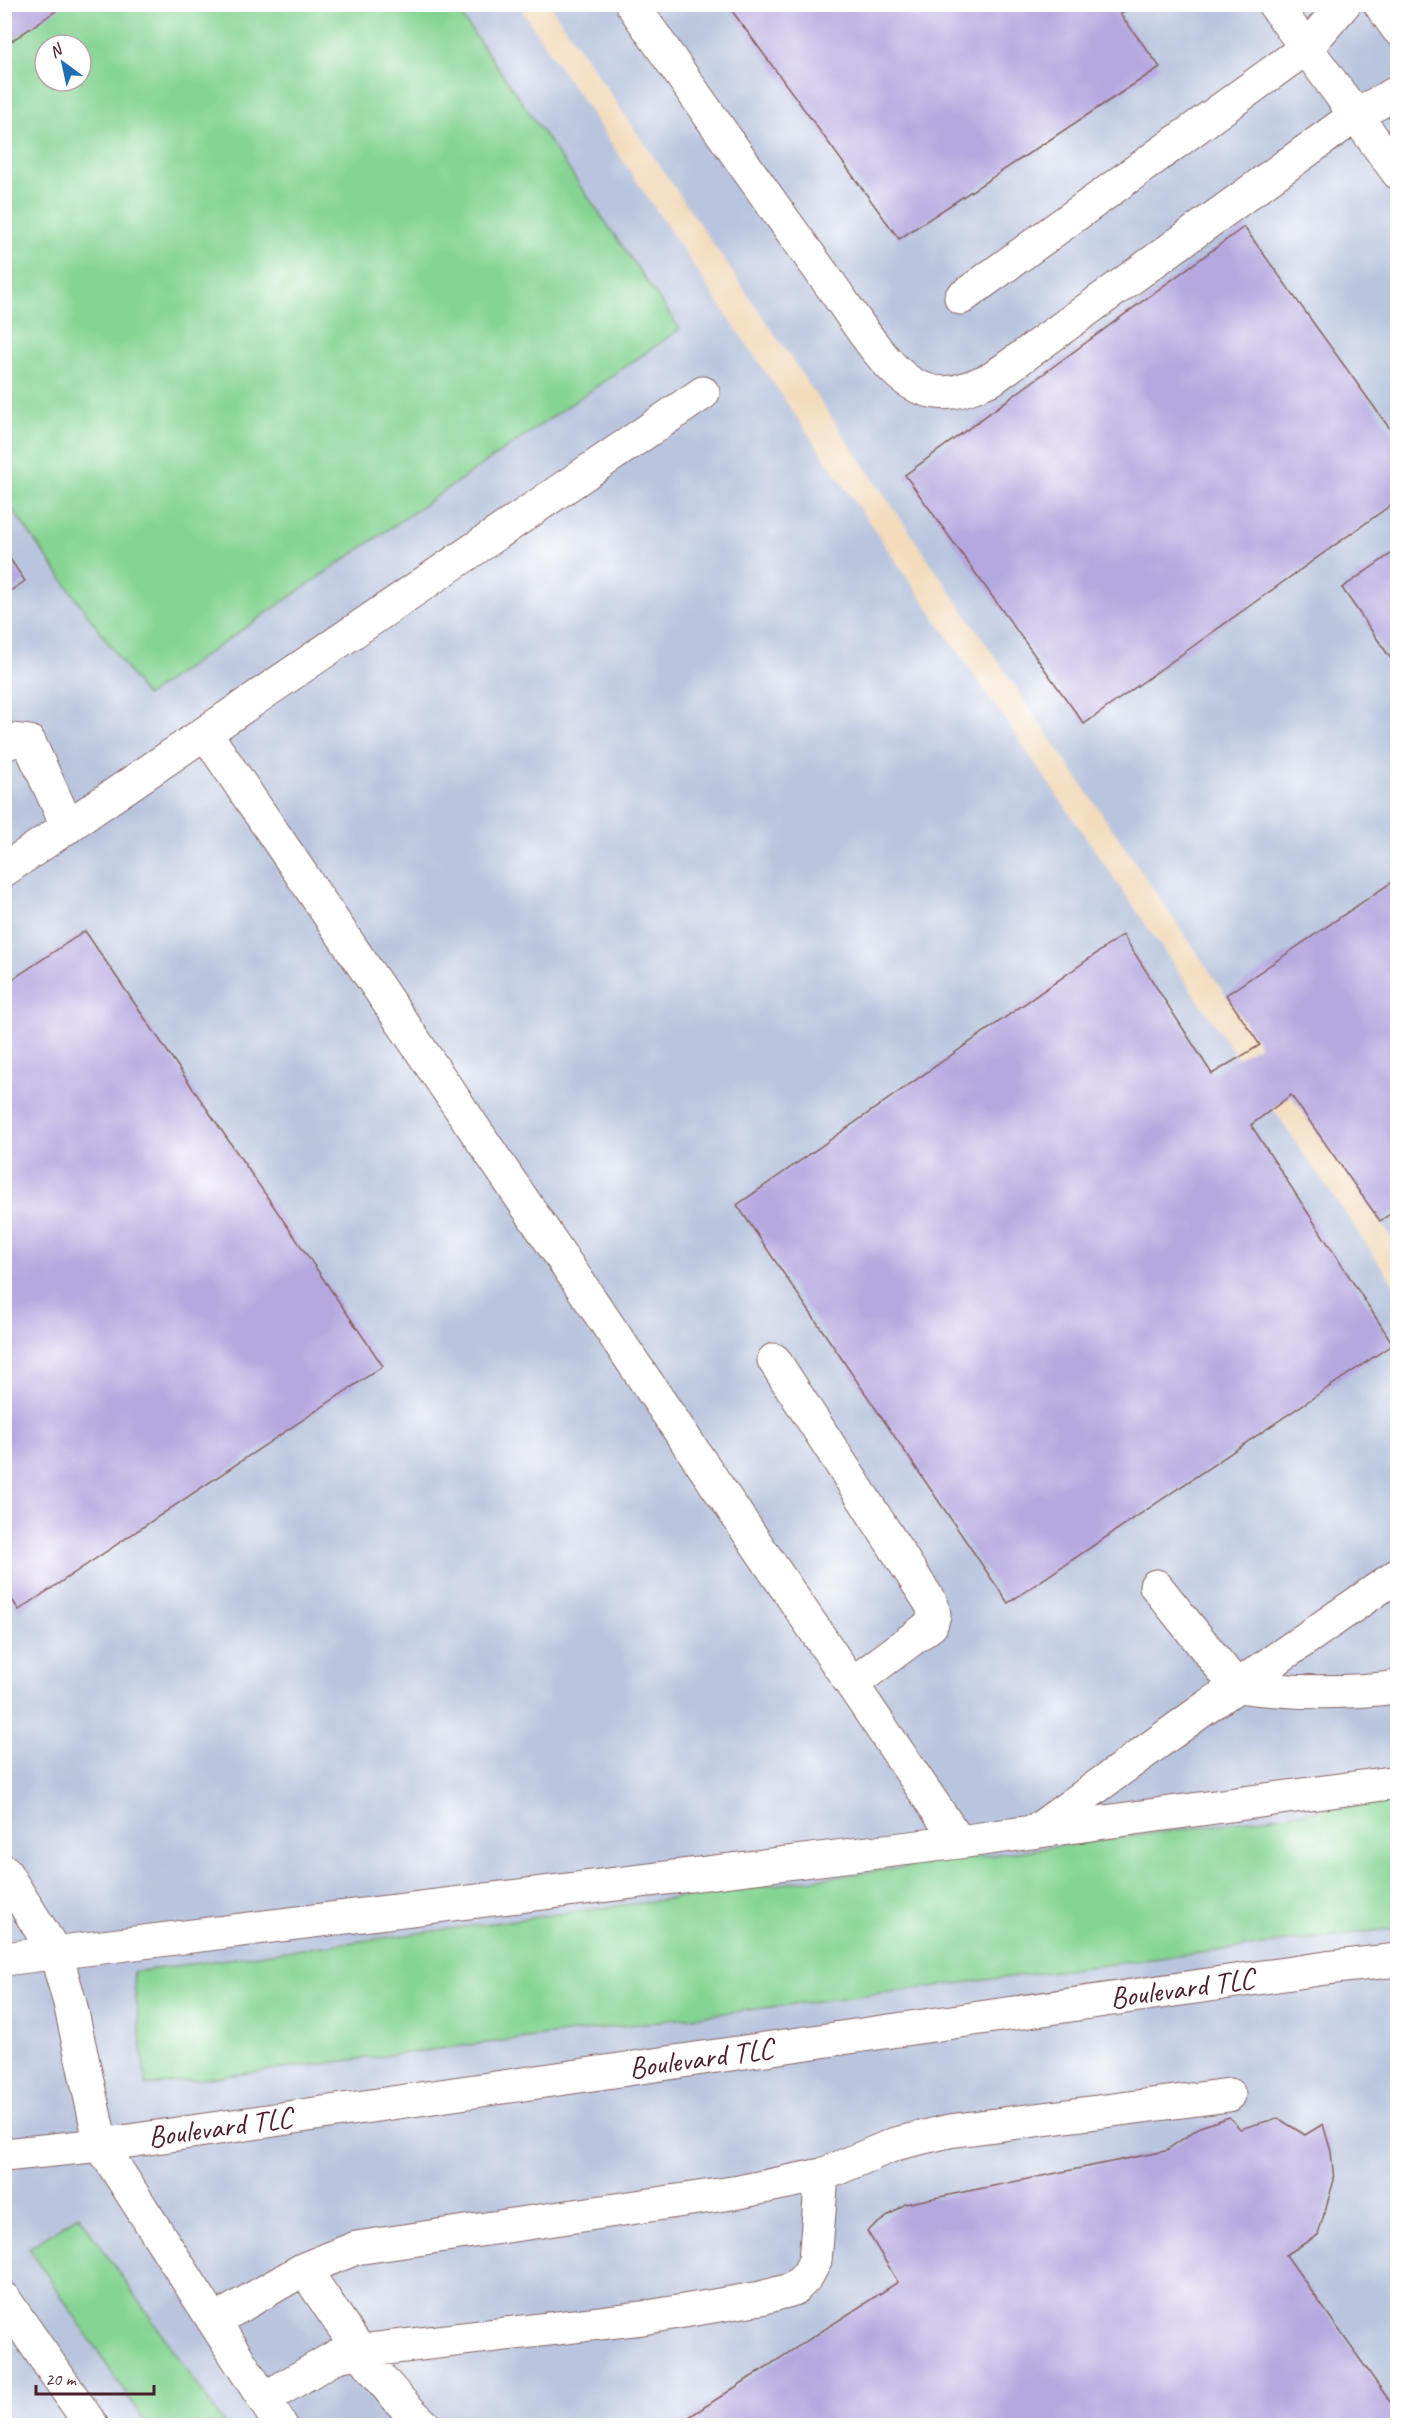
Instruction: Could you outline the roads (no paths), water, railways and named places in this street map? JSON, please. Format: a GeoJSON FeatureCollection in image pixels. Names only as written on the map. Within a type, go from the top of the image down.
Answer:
{"type":"FeatureCollection","features":[{"type":"Feature","properties":{"kind":"street"},"geometry":{"type":"LineString","coordinates":[[632,4],[783,219],[886,360],[910,382],[936,394],[965,390],[993,378],[1356,116],[1398,92]]}},
{"type":"Feature","properties":{"kind":"street"},"geometry":{"type":"LineString","coordinates":[[1274,4],[1398,173]]}},
{"type":"Feature","properties":{"kind":"street"},"geometry":{"type":"LineString","coordinates":[[961,298],[1306,48],[1344,4]]}},
{"type":"Feature","properties":{"kind":"street"},"geometry":{"type":"LineString","coordinates":[[1380,4],[1398,29]]}},
{"type":"Feature","properties":{"kind":"street"},"geometry":{"type":"LineString","coordinates":[[4,870],[703,393]]}},
{"type":"Feature","properties":{"kind":"street"},"geometry":{"type":"LineString","coordinates":[[206,734],[959,1842]]}},
{"type":"Feature","properties":{"kind":"street"},"geometry":{"type":"LineString","coordinates":[[4,745],[11,740],[29,742],[68,827]]}},
{"type":"Feature","properties":{"kind":"street"},"geometry":{"type":"LineString","coordinates":[[774,1360],[932,1605],[934,1615],[931,1625],[852,1684]]}},
{"type":"Feature","properties":{"kind":"street"},"geometry":{"type":"LineString","coordinates":[[1036,1831],[1236,1686],[1398,1575]]}},
{"type":"Feature","properties":{"kind":"street"},"geometry":{"type":"LineString","coordinates":[[1156,1586],[1236,1686],[1275,1691],[1323,1692],[1362,1692],[1398,1687]]}},
{"type":"Feature","properties":{"kind":"street"},"geometry":{"type":"LineString","coordinates":[[4,1959],[959,1842],[1398,1782]]}},
{"type":"Feature","properties":{"kind":"street"},"geometry":{"type":"LineString","coordinates":[[4,1871],[56,1954],[70,2003],[101,2145],[273,2412],[337,2356],[361,2350],[642,2318],[761,2298],[795,2289],[807,2276],[814,2261],[822,2175]]}},
{"type":"Feature","properties":{"kind":"street","name":"Boulevard TLC"},"geometry":{"type":"LineString","coordinates":[[4,2155],[101,2145],[1303,1971],[1398,1960]]}},
{"type":"Feature","properties":{"kind":"street"},"geometry":{"type":"LineString","coordinates":[[213,2321],[304,2269],[356,2248],[739,2192],[822,2175],[895,2144],[949,2131],[1229,2095]]}},
{"type":"Feature","properties":{"kind":"street"},"geometry":{"type":"LineString","coordinates":[[304,2269],[361,2350],[405,2406],[425,2426]]}},
{"type":"Feature","properties":{"kind":"street"},"geometry":{"type":"LineString","coordinates":[[4,2299],[92,2426]]}}]}
